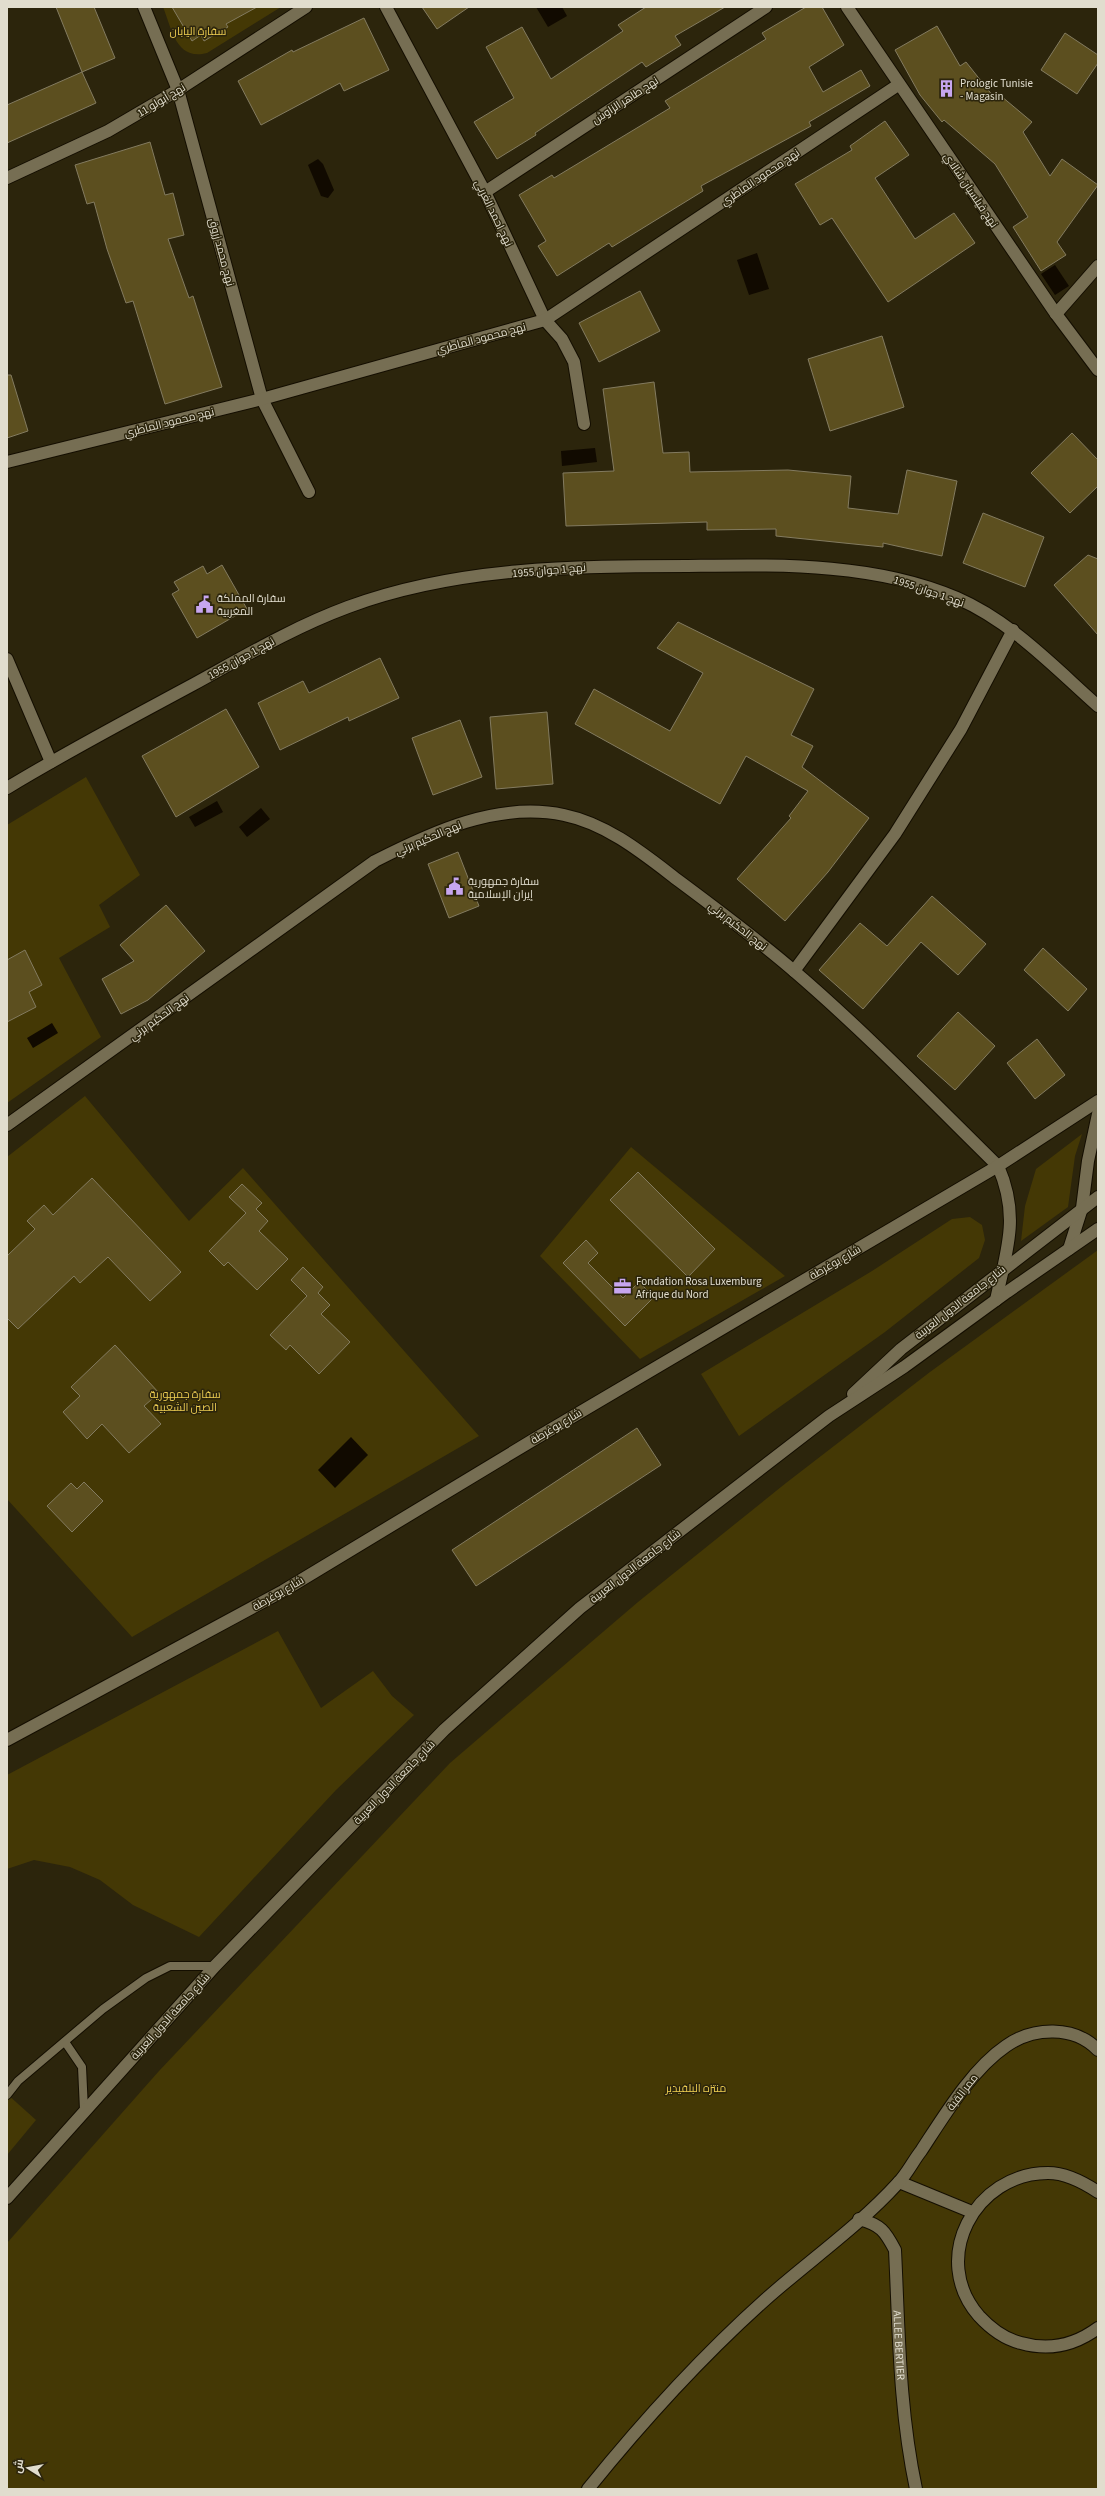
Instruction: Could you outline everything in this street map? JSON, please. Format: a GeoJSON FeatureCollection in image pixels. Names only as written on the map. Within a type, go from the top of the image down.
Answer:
{"type":"FeatureCollection","features":[{"type":"Feature","properties":{"kind":"street","name":"نهج محمد زروق"},"geometry":{"type":"LineString","coordinates":[[144,7],[178,90],[262,399],[309,492]]}},
{"type":"Feature","properties":{"kind":"street","name":"نهج أبولو 11"},"geometry":{"type":"LineString","coordinates":[[7,178],[108,131],[178,90],[306,7]]}},
{"type":"Feature","properties":{"kind":"street","name":"نهج احمد الغربي"},"geometry":{"type":"LineString","coordinates":[[386,7],[485,192],[545,320],[562,339],[574,362],[584,424]]}},
{"type":"Feature","properties":{"kind":"street","name":"نهج طاهر الزاوش"},"geometry":{"type":"LineString","coordinates":[[485,192],[766,7]]}},
{"type":"Feature","properties":{"kind":"street","name":"نهج فيلسيان شالاي"},"geometry":{"type":"LineString","coordinates":[[847,7],[898,85],[1056,314],[1098,370]]}},
{"type":"Feature","properties":{"kind":"street","name":"نهج محمود الماطري"},"geometry":{"type":"LineString","coordinates":[[7,462],[262,399],[545,320],[898,85]]}},
{"type":"Feature","properties":{"kind":"street"},"geometry":{"type":"LineString","coordinates":[[1056,314],[1098,266]]}},
{"type":"Feature","properties":{"kind":"street","name":"نهج 1 جوان 1955"},"geometry":{"type":"LineString","coordinates":[[7,788],[51,762],[303,624],[352,606],[430,582],[577,566],[796,565],[899,578],[958,599],[1013,630],[1098,706]]}},
{"type":"Feature","properties":{"kind":"street"},"geometry":{"type":"LineString","coordinates":[[794,971],[895,834],[960,729],[1013,630]]}},
{"type":"Feature","properties":{"kind":"street"},"geometry":{"type":"LineString","coordinates":[[7,659],[51,762]]}},
{"type":"Feature","properties":{"kind":"street","name":"نهج الحكيم برني"},"geometry":{"type":"LineString","coordinates":[[7,1125],[375,861],[412,842],[455,825],[490,816],[525,812],[565,815],[606,830],[720,911],[794,971],[893,1062],[998,1166]]}},
{"type":"Feature","properties":{"kind":"street","name":"شارع يوغرطة"},"geometry":{"type":"LineString","coordinates":[[8,1738],[283,1592],[533,1440],[998,1166],[1098,1101]]}},
{"type":"Feature","properties":{"kind":"street"},"geometry":{"type":"LineString","coordinates":[[1069,1249],[1082,1208],[1088,1161],[1098,1114]]}},
{"type":"Feature","properties":{"kind":"street"},"geometry":{"type":"LineString","coordinates":[[996,1300],[1010,1228],[1011,1209],[1007,1187],[998,1166]]}},
{"type":"Feature","properties":{"kind":"street","name":"شارع جامعة الدول العربية"},"geometry":{"type":"LineString","coordinates":[[829,1416],[901,1349],[1002,1269],[1098,1197]]}},
{"type":"Feature","properties":{"kind":"street","name":"شارع جامعة الدول العربية"},"geometry":{"type":"LineString","coordinates":[[7,2198],[84,2110],[215,1966],[444,1730],[580,1608],[829,1416],[904,1367],[996,1300],[1098,1229]]}},
{"type":"Feature","properties":{"kind":"street","name":"ممر القبة"},"geometry":{"type":"LineString","coordinates":[[588,2489],[637,2428],[692,2369],[765,2300],[860,2219],[899,2182],[946,2113],[983,2066],[1007,2044],[1030,2035],[1068,2032],[1091,2042],[1098,2050]]}},
{"type":"Feature","properties":{"kind":"street"},"geometry":{"type":"LineString","coordinates":[[1098,2192],[1078,2179],[1048,2173],[1019,2176],[993,2190],[972,2212],[961,2235],[958,2260],[962,2285],[972,2308],[989,2327],[1010,2340],[1035,2347],[1060,2346],[1084,2338],[1098,2328]]}},
{"type":"Feature","properties":{"kind":"street"},"geometry":{"type":"LineString","coordinates":[[899,2182],[972,2212]]}},
{"type":"Feature","properties":{"kind":"street","name":"ALLEE BERTIER"},"geometry":{"type":"LineString","coordinates":[[860,2219],[875,2224],[887,2234],[895,2250],[900,2381],[907,2446],[916,2489]]}},
{"type":"Feature","properties":{"kind":"lane"},"geometry":{"type":"LineString","coordinates":[[7,2096],[18,2081],[103,2009],[152,1975],[170,1966],[215,1966]]}},
{"type":"Feature","properties":{"kind":"lane"},"geometry":{"type":"LineString","coordinates":[[65,2042],[82,2067],[84,2110]]}},
{"type":"Feature","properties":{"kind":"green space","name":"سفارة اليابان"},"geometry":{"type":"Polygon","coordinates":[[[163,7],[281,7],[207,53],[197,54],[188,52],[182,48],[173,33],[163,7]]]}},
{"type":"Feature","properties":{"kind":"green space"},"geometry":{"type":"Polygon","coordinates":[[[86,777],[140,875],[99,905],[110,927],[59,958],[101,1037],[7,1103],[7,825],[86,777]]]}},
{"type":"Feature","properties":{"kind":"green space","name":"سفارة جمهورية الصين الشعبية"},"geometry":{"type":"Polygon","coordinates":[[[85,1096],[189,1221],[243,1168],[479,1436],[132,1637],[7,1499],[7,1157],[85,1096]]]}},
{"type":"Feature","properties":{"kind":"green space"},"geometry":{"type":"Polygon","coordinates":[[[1082,1134],[1075,1156],[1068,1207],[1021,1241],[1025,1206],[1036,1169],[1082,1134]]]}},
{"type":"Feature","properties":{"kind":"green space"},"geometry":{"type":"Polygon","coordinates":[[[631,1147],[785,1276],[640,1359],[540,1256],[631,1147]]]}},
{"type":"Feature","properties":{"kind":"green space"},"geometry":{"type":"Polygon","coordinates":[[[970,1217],[982,1225],[985,1240],[979,1258],[885,1332],[739,1436],[701,1374],[872,1271],[952,1219],[970,1217]]]}},
{"type":"Feature","properties":{"kind":"green space","name":"منتزه البلفيدير"},"geometry":{"type":"Polygon","coordinates":[[[1098,1250],[1098,2489],[7,2489],[7,2243],[159,2071],[450,1763],[638,1602],[786,1483],[930,1372],[1098,1250]]]}},
{"type":"Feature","properties":{"kind":"green space"},"geometry":{"type":"Polygon","coordinates":[[[278,1631],[321,1708],[373,1671],[392,1696],[414,1715],[336,1790],[199,1937],[133,1905],[100,1880],[70,1867],[34,1860],[7,1869],[7,1775],[278,1631]]]}},
{"type":"Feature","properties":{"kind":"green space"},"geometry":{"type":"Polygon","coordinates":[[[7,2094],[36,2120],[7,2155],[7,2094]]]}},
{"type":"Feature","properties":{"kind":"shaded area"},"geometry":{"type":"Polygon","coordinates":[[[536,7],[562,7],[567,16],[548,27],[536,7]]]}},
{"type":"Feature","properties":{"kind":"shaded area"},"geometry":{"type":"Polygon","coordinates":[[[318,159],[323,164],[334,190],[328,198],[321,196],[308,165],[318,159]]]}},
{"type":"Feature","properties":{"kind":"shaded area"},"geometry":{"type":"Polygon","coordinates":[[[757,253],[769,289],[749,295],[737,260],[757,253]]]}},
{"type":"Feature","properties":{"kind":"shaded area"},"geometry":{"type":"Polygon","coordinates":[[[1055,265],[1069,286],[1055,295],[1041,274],[1055,265]]]}},
{"type":"Feature","properties":{"kind":"shaded area"},"geometry":{"type":"Polygon","coordinates":[[[595,448],[597,462],[562,466],[561,451],[595,448]]]}},
{"type":"Feature","properties":{"kind":"shaded area"},"geometry":{"type":"Polygon","coordinates":[[[217,801],[223,812],[195,827],[189,817],[217,801]]]}},
{"type":"Feature","properties":{"kind":"shaded area"},"geometry":{"type":"Polygon","coordinates":[[[261,808],[270,819],[247,837],[239,827],[261,808]]]}},
{"type":"Feature","properties":{"kind":"shaded area"},"geometry":{"type":"Polygon","coordinates":[[[52,1023],[58,1033],[33,1048],[27,1038],[52,1023]]]}},
{"type":"Feature","properties":{"kind":"shaded area"},"geometry":{"type":"Polygon","coordinates":[[[351,1437],[368,1455],[335,1488],[318,1470],[351,1437]]]}},
{"type":"Feature","properties":{"kind":"building"},"geometry":{"type":"Polygon","coordinates":[[[56,7],[94,7],[115,58],[82,72],[56,7]]]}},
{"type":"Feature","properties":{"kind":"building"},"geometry":{"type":"Polygon","coordinates":[[[172,7],[257,7],[226,24],[228,27],[204,41],[201,35],[192,41],[172,7]]]}},
{"type":"Feature","properties":{"kind":"building"},"geometry":{"type":"Polygon","coordinates":[[[422,7],[469,7],[437,29],[422,7]]]}},
{"type":"Feature","properties":{"kind":"building"},"geometry":{"type":"Polygon","coordinates":[[[646,7],[725,7],[675,36],[681,45],[646,67],[642,62],[535,133],[536,135],[497,159],[474,122],[514,98],[486,47],[522,27],[551,79],[623,31],[618,25],[646,7]]]}},
{"type":"Feature","properties":{"kind":"building"},"geometry":{"type":"Polygon","coordinates":[[[806,7],[822,7],[844,45],[809,67],[823,92],[861,70],[870,86],[809,122],[811,126],[701,186],[703,191],[612,247],[609,243],[557,276],[538,246],[546,241],[519,195],[552,175],[554,178],[670,108],[665,101],[766,39],[762,33],[806,7]]]}},
{"type":"Feature","properties":{"kind":"building"},"geometry":{"type":"Polygon","coordinates":[[[364,18],[389,70],[344,91],[340,83],[261,125],[238,81],[292,50],[293,52],[364,18]]]}},
{"type":"Feature","properties":{"kind":"building"},"geometry":{"type":"Polygon","coordinates":[[[937,26],[960,66],[966,62],[997,101],[1001,96],[1032,122],[1023,132],[1050,176],[1062,159],[1098,185],[1057,242],[1066,255],[1041,271],[1013,227],[1028,217],[995,164],[944,120],[942,122],[920,95],[895,50],[937,26]]]}},
{"type":"Feature","properties":{"kind":"building"},"geometry":{"type":"Polygon","coordinates":[[[1065,33],[1098,55],[1098,63],[1077,94],[1041,70],[1065,33]]]}},
{"type":"Feature","properties":{"kind":"building"},"geometry":{"type":"Polygon","coordinates":[[[82,72],[96,103],[7,143],[7,105],[82,72]]]}},
{"type":"Feature","properties":{"kind":"building"},"geometry":{"type":"Polygon","coordinates":[[[885,121],[909,155],[875,178],[915,239],[954,213],[975,243],[888,302],[832,218],[820,225],[795,184],[852,150],[850,146],[885,121]]]}},
{"type":"Feature","properties":{"kind":"building"},"geometry":{"type":"Polygon","coordinates":[[[150,142],[165,195],[173,193],[184,235],[168,239],[189,298],[193,296],[222,387],[165,404],[133,301],[126,303],[107,249],[94,202],[87,204],[75,165],[150,142]]]}},
{"type":"Feature","properties":{"kind":"building"},"geometry":{"type":"Polygon","coordinates":[[[640,291],[660,331],[599,362],[579,323],[640,291]]]}},
{"type":"Feature","properties":{"kind":"building"},"geometry":{"type":"Polygon","coordinates":[[[882,336],[904,407],[830,431],[808,359],[882,336]]]}},
{"type":"Feature","properties":{"kind":"building"},"geometry":{"type":"Polygon","coordinates":[[[7,375],[11,375],[28,431],[7,438],[7,375]]]}},
{"type":"Feature","properties":{"kind":"building"},"geometry":{"type":"Polygon","coordinates":[[[654,382],[663,453],[689,452],[690,472],[788,470],[851,476],[848,508],[898,514],[907,470],[957,481],[942,556],[883,543],[883,547],[776,536],[776,529],[707,530],[707,522],[566,526],[563,473],[614,471],[603,389],[654,382]]]}},
{"type":"Feature","properties":{"kind":"building"},"geometry":{"type":"Polygon","coordinates":[[[1072,433],[1098,460],[1098,486],[1070,513],[1031,473],[1072,433]]]}},
{"type":"Feature","properties":{"kind":"building"},"geometry":{"type":"Polygon","coordinates":[[[983,513],[1044,537],[1025,587],[963,563],[983,513]]]}},
{"type":"Feature","properties":{"kind":"building"},"geometry":{"type":"Polygon","coordinates":[[[1088,555],[1098,559],[1098,635],[1054,585],[1088,555]]]}},
{"type":"Feature","properties":{"kind":"building"},"geometry":{"type":"Polygon","coordinates":[[[222,565],[247,609],[197,638],[172,594],[179,590],[174,582],[203,566],[207,574],[222,565]]]}},
{"type":"Feature","properties":{"kind":"building"},"geometry":{"type":"Polygon","coordinates":[[[678,622],[814,689],[791,735],[813,746],[802,767],[869,818],[828,872],[785,921],[737,879],[791,818],[789,816],[808,791],[746,756],[720,804],[575,724],[594,689],[670,731],[703,673],[657,648],[678,622]]]}},
{"type":"Feature","properties":{"kind":"building"},"geometry":{"type":"Polygon","coordinates":[[[380,658],[399,698],[349,721],[348,717],[280,750],[258,703],[303,681],[309,693],[380,658]]]}},
{"type":"Feature","properties":{"kind":"building"},"geometry":{"type":"Polygon","coordinates":[[[226,709],[259,767],[176,817],[142,756],[226,709]]]}},
{"type":"Feature","properties":{"kind":"building"},"geometry":{"type":"Polygon","coordinates":[[[547,712],[553,784],[496,789],[490,717],[547,712]]]}},
{"type":"Feature","properties":{"kind":"building"},"geometry":{"type":"Polygon","coordinates":[[[460,720],[482,777],[433,795],[412,738],[460,720]]]}},
{"type":"Feature","properties":{"kind":"building"},"geometry":{"type":"Polygon","coordinates":[[[458,852],[479,906],[449,918],[428,864],[458,852]]]}},
{"type":"Feature","properties":{"kind":"building"},"geometry":{"type":"Polygon","coordinates":[[[932,896],[986,944],[958,975],[921,942],[863,1009],[819,970],[860,923],[887,946],[932,896]]]}},
{"type":"Feature","properties":{"kind":"building"},"geometry":{"type":"Polygon","coordinates":[[[166,905],[205,951],[148,1000],[121,1014],[102,979],[134,961],[120,945],[166,905]]]}},
{"type":"Feature","properties":{"kind":"building"},"geometry":{"type":"Polygon","coordinates":[[[1043,948],[1087,989],[1068,1011],[1024,970],[1043,948]]]}},
{"type":"Feature","properties":{"kind":"building"},"geometry":{"type":"Polygon","coordinates":[[[25,950],[42,985],[29,992],[36,1007],[7,1022],[7,960],[25,950]]]}},
{"type":"Feature","properties":{"kind":"building"},"geometry":{"type":"Polygon","coordinates":[[[958,1012],[995,1046],[955,1090],[917,1056],[958,1012]]]}},
{"type":"Feature","properties":{"kind":"building"},"geometry":{"type":"Polygon","coordinates":[[[1037,1039],[1065,1075],[1035,1099],[1007,1063],[1037,1039]]]}},
{"type":"Feature","properties":{"kind":"building"},"geometry":{"type":"Polygon","coordinates":[[[638,1172],[715,1249],[688,1277],[610,1200],[638,1172]]]}},
{"type":"Feature","properties":{"kind":"building"},"geometry":{"type":"Polygon","coordinates":[[[92,1178],[181,1272],[150,1301],[108,1257],[80,1283],[74,1276],[18,1329],[7,1318],[7,1256],[35,1229],[27,1221],[44,1205],[53,1215],[92,1178]]]}},
{"type":"Feature","properties":{"kind":"building"},"geometry":{"type":"Polygon","coordinates":[[[242,1184],[262,1203],[256,1209],[268,1221],[259,1231],[288,1259],[257,1290],[228,1262],[224,1266],[209,1251],[246,1213],[229,1197],[242,1184]]]}},
{"type":"Feature","properties":{"kind":"building"},"geometry":{"type":"Polygon","coordinates":[[[586,1240],[598,1253],[588,1263],[623,1298],[639,1282],[654,1297],[625,1326],[563,1263],[586,1240]]]}},
{"type":"Feature","properties":{"kind":"building"},"geometry":{"type":"Polygon","coordinates":[[[303,1267],[323,1287],[318,1293],[330,1305],[321,1314],[350,1342],[319,1374],[290,1345],[286,1350],[270,1335],[307,1296],[291,1280],[303,1267]]]}},
{"type":"Feature","properties":{"kind":"building"},"geometry":{"type":"Polygon","coordinates":[[[115,1345],[159,1393],[144,1406],[161,1424],[129,1453],[102,1424],[87,1439],[63,1412],[80,1396],[71,1387],[115,1345]]]}},
{"type":"Feature","properties":{"kind":"building"},"geometry":{"type":"Polygon","coordinates":[[[637,1428],[661,1465],[476,1586],[452,1550],[637,1428]]]}},
{"type":"Feature","properties":{"kind":"building"},"geometry":{"type":"Polygon","coordinates":[[[84,1482],[103,1501],[72,1532],[47,1506],[71,1483],[77,1489],[84,1482]]]}},
{"type":"Feature","properties":{"kind":"place","name":"Prologic Tunisie - Magasin"},"geometry":{"type":"Point","coordinates":[947,89]}},
{"type":"Feature","properties":{"kind":"place","name":"سفارة المملكة المغربية"},"geometry":{"type":"Point","coordinates":[204,604]}},
{"type":"Feature","properties":{"kind":"place","name":"سفارة جمهورية إيران الإسلامية"},"geometry":{"type":"Point","coordinates":[455,887]}},
{"type":"Feature","properties":{"kind":"place","name":"Fondation Rosa Luxemburg Afrique du Nord"},"geometry":{"type":"Point","coordinates":[623,1287]}}]}
